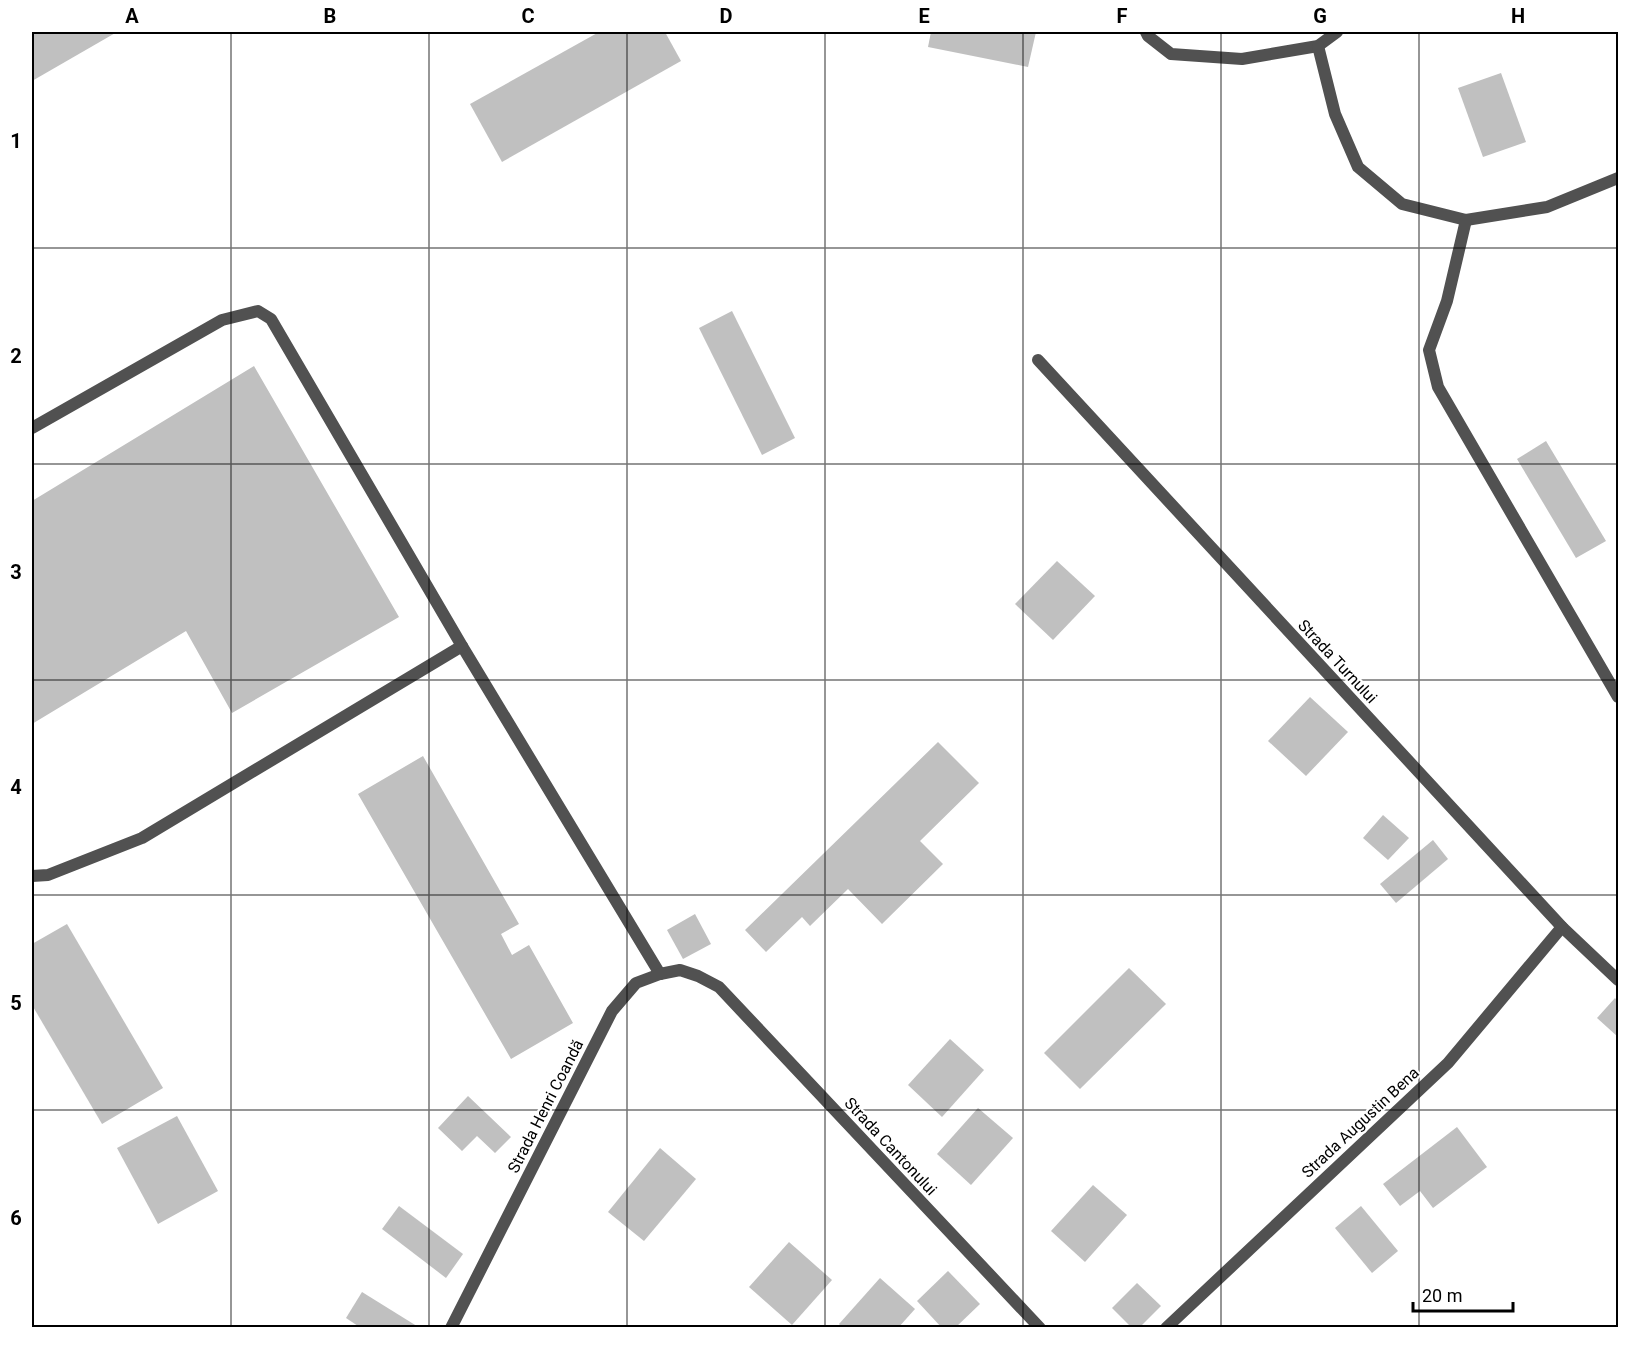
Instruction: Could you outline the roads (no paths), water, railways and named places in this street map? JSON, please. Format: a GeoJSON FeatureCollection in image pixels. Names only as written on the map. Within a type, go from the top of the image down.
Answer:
{"type":"FeatureCollection","features":[{"type":"Feature","properties":{"kind":"street"},"geometry":{"type":"LineString","coordinates":[[1146,32],[1171,54],[1242,59],[1318,46],[1337,32]]}},
{"type":"Feature","properties":{"kind":"street"},"geometry":{"type":"LineString","coordinates":[[1318,46],[1335,114],[1359,167],[1401,204],[1466,220],[1547,207],[1618,178]]}},
{"type":"Feature","properties":{"kind":"street"},"geometry":{"type":"LineString","coordinates":[[1466,220],[1447,301],[1429,350],[1438,387],[1618,697]]}},
{"type":"Feature","properties":{"kind":"street"},"geometry":{"type":"LineString","coordinates":[[32,428],[222,320],[258,311],[271,319],[462,646],[660,974]]}},
{"type":"Feature","properties":{"kind":"street","name":"Strada Turnului"},"geometry":{"type":"LineString","coordinates":[[1038,360],[1562,927],[1618,980]]}},
{"type":"Feature","properties":{"kind":"street"},"geometry":{"type":"LineString","coordinates":[[32,876],[48,875],[142,838],[462,646]]}},
{"type":"Feature","properties":{"kind":"street","name":"Strada Augustin Bena"},"geometry":{"type":"LineString","coordinates":[[1166,1328],[1448,1063],[1562,927]]}},
{"type":"Feature","properties":{"kind":"street","name":"Strada Henri Coandă"},"geometry":{"type":"LineString","coordinates":[[451,1328],[612,1011],[636,983],[660,974],[680,970],[719,987]]}},
{"type":"Feature","properties":{"kind":"street","name":"Strada Cantonului"},"geometry":{"type":"LineString","coordinates":[[719,987],[1040,1328]]}}]}
